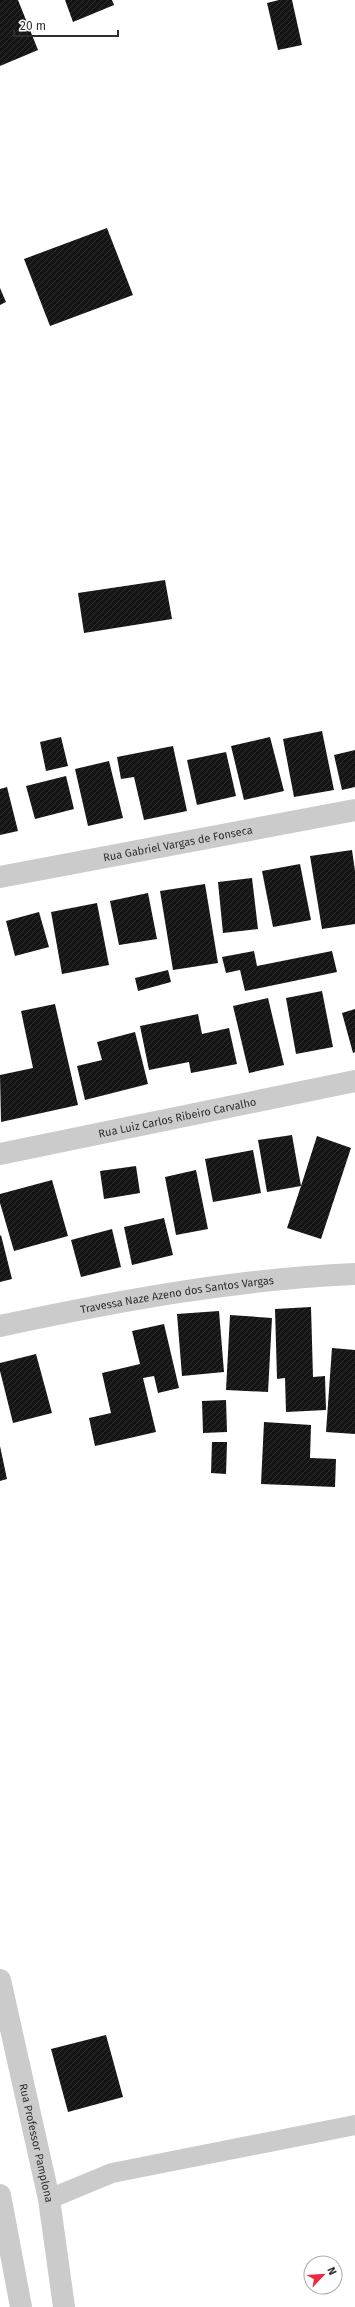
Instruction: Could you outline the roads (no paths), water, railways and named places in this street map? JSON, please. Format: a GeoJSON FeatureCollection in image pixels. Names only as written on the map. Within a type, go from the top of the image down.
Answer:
{"type":"FeatureCollection","features":[{"type":"Feature","properties":{"kind":"street","name":"Rua Gabriel Vargas de Fonseca"},"geometry":{"type":"LineString","coordinates":[[0,877],[355,810]]}},
{"type":"Feature","properties":{"kind":"street","name":"Rua Luiz Carlos Ribeiro Carvalho"},"geometry":{"type":"LineString","coordinates":[[0,1154],[355,1082]]}},
{"type":"Feature","properties":{"kind":"street","name":"Travessa Naze Azeno dos Santos Vargas"},"geometry":{"type":"LineString","coordinates":[[0,1326],[87,1307],[282,1278],[355,1274]]}},
{"type":"Feature","properties":{"kind":"street","name":"Rua Professor Pamplona"},"geometry":{"type":"LineString","coordinates":[[0,1980],[49,2200],[64,2307]]}},
{"type":"Feature","properties":{"kind":"street"},"geometry":{"type":"LineString","coordinates":[[0,2196],[21,2307]]}},
{"type":"Feature","properties":{"kind":"lane"},"geometry":{"type":"LineString","coordinates":[[49,2200],[112,2173],[355,2125]]}}]}
